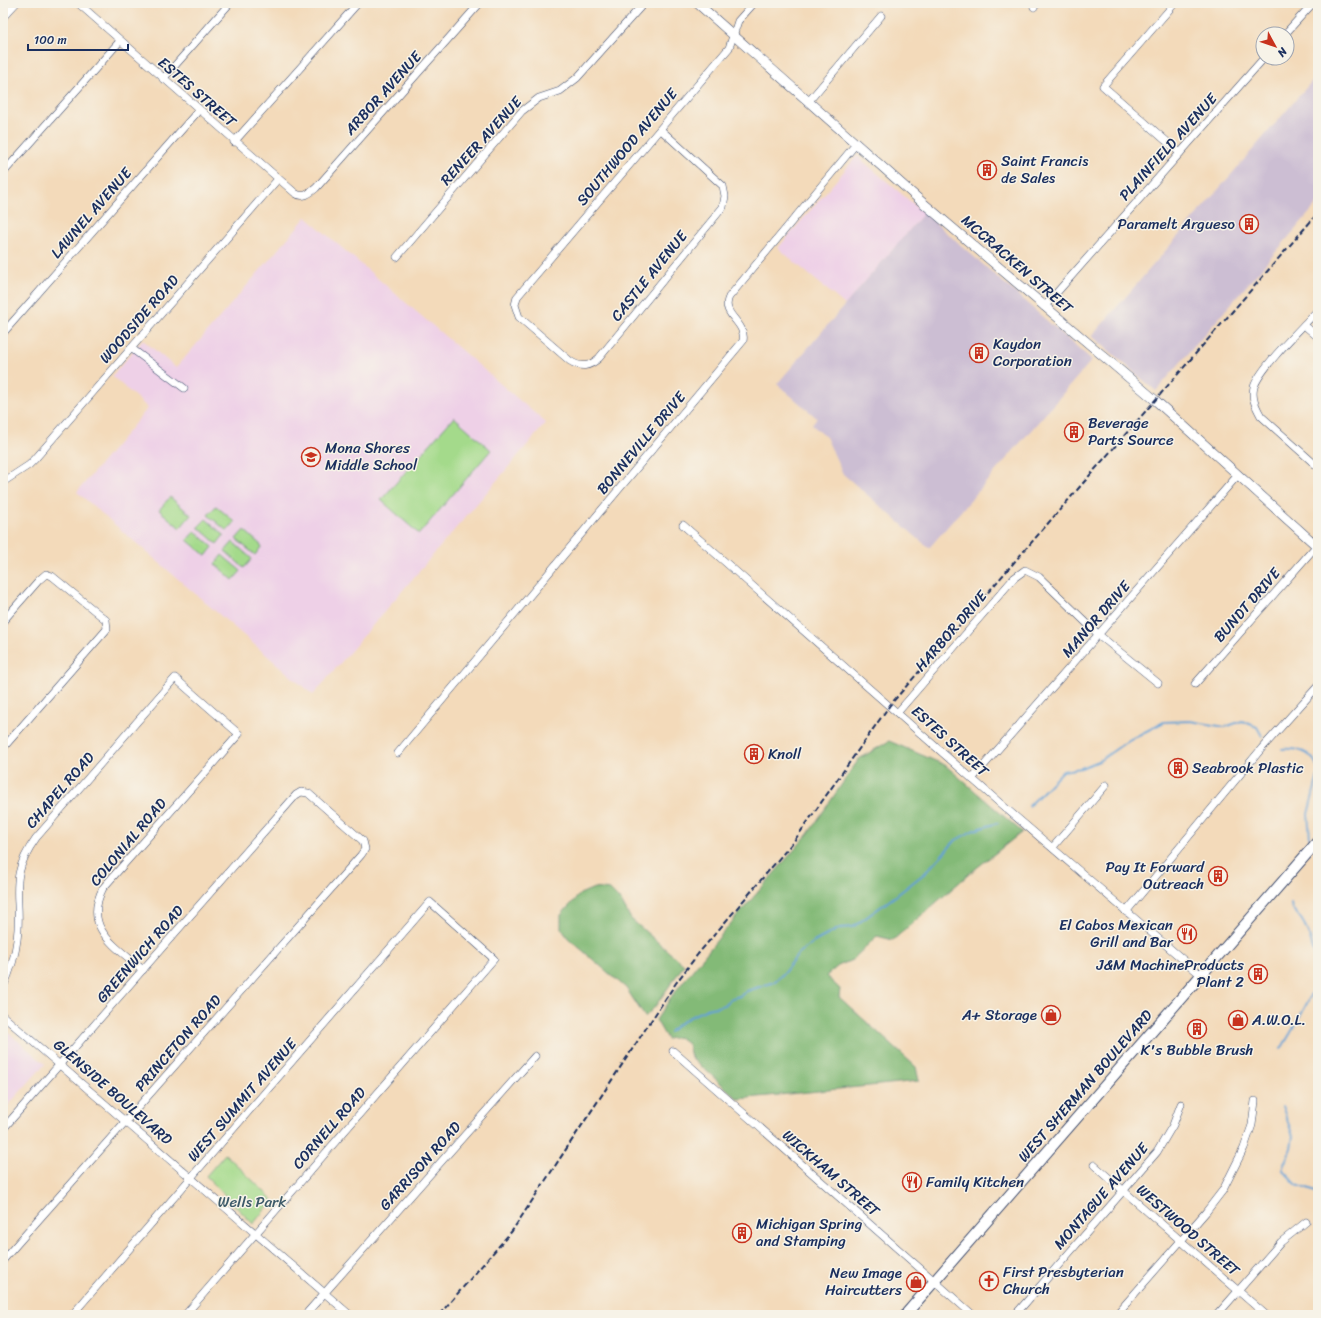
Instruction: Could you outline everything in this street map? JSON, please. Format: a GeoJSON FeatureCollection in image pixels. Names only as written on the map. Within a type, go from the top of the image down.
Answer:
{"type":"FeatureCollection","features":[{"type":"Feature","properties":{"kind":"main road","name":"WEST SHERMAN BOULEVARD"},"geometry":{"type":"LineString","coordinates":[[904,1315],[1318,841]]}},
{"type":"Feature","properties":{"kind":"street"},"geometry":{"type":"LineString","coordinates":[[3,17],[16,3]]}},
{"type":"Feature","properties":{"kind":"street","name":"ESTES STREET"},"geometry":{"type":"LineString","coordinates":[[78,3],[234,142],[298,196],[302,196]]}},
{"type":"Feature","properties":{"kind":"street"},"geometry":{"type":"LineString","coordinates":[[163,79],[230,3]]}},
{"type":"Feature","properties":{"kind":"street"},"geometry":{"type":"LineString","coordinates":[[234,142],[358,3]]}},
{"type":"Feature","properties":{"kind":"street","name":"ARBOR AVENUE"},"geometry":{"type":"LineString","coordinates":[[302,196],[309,194],[316,188],[480,3]]}},
{"type":"Feature","properties":{"kind":"street","name":"RENEER AVENUE"},"geometry":{"type":"LineString","coordinates":[[397,257],[522,111],[539,98],[560,91],[577,78],[644,3]]}},
{"type":"Feature","properties":{"kind":"street","name":"MCCRACKEN STREET"},"geometry":{"type":"LineString","coordinates":[[697,3],[856,144],[1044,307],[1155,400],[1317,545]]}},
{"type":"Feature","properties":{"kind":"street","name":"SOUTHWOOD AVENUE"},"geometry":{"type":"LineString","coordinates":[[584,366],[570,361],[519,317],[515,305],[517,297],[728,48],[738,21],[754,3]]}},
{"type":"Feature","properties":{"kind":"street"},"geometry":{"type":"LineString","coordinates":[[1175,3],[1103,86],[1180,153]]}},
{"type":"Feature","properties":{"kind":"street"},"geometry":{"type":"LineString","coordinates":[[1292,26],[1313,3]]}},
{"type":"Feature","properties":{"kind":"street"},"geometry":{"type":"LineString","coordinates":[[809,101],[881,16]]}},
{"type":"Feature","properties":{"kind":"street"},"geometry":{"type":"LineString","coordinates":[[3,173],[120,41]]}},
{"type":"Feature","properties":{"kind":"street","name":"PLAINFIELD AVENUE"},"geometry":{"type":"LineString","coordinates":[[1044,307],[1257,66]]}},
{"type":"Feature","properties":{"kind":"street","name":"LAWNEL AVENUE"},"geometry":{"type":"LineString","coordinates":[[3,333],[199,110]]}},
{"type":"Feature","properties":{"kind":"street","name":"CASTLE AVENUE"},"geometry":{"type":"LineString","coordinates":[[584,366],[590,364],[598,358],[723,207],[725,196],[723,186],[660,129]]}},
{"type":"Feature","properties":{"kind":"street","name":"BONNEVILLE DRIVE"},"geometry":{"type":"LineString","coordinates":[[398,753],[743,341],[744,335],[742,328],[727,310],[726,304],[729,297],[856,144]]}},
{"type":"Feature","properties":{"kind":"street","name":"WOODSIDE ROAD"},"geometry":{"type":"LineString","coordinates":[[4,478],[17,473],[35,458],[278,179]]}},
{"type":"Feature","properties":{"kind":"street"},"geometry":{"type":"LineString","coordinates":[[1318,310],[1261,374],[1254,386],[1253,397],[1255,405],[1261,416],[1318,467]]}},
{"type":"Feature","properties":{"kind":"street"},"geometry":{"type":"LineString","coordinates":[[1304,325],[1318,337]]}},
{"type":"Feature","properties":{"kind":"street"},"geometry":{"type":"LineString","coordinates":[[131,348],[184,388]]}},
{"type":"Feature","properties":{"kind":"street","name":"MANOR DRIVE"},"geometry":{"type":"LineString","coordinates":[[972,779],[1238,475]]}},
{"type":"Feature","properties":{"kind":"street","name":"ESTES STREET"},"geometry":{"type":"LineString","coordinates":[[683,525],[898,712],[972,779],[1201,975]]}},
{"type":"Feature","properties":{"kind":"street","name":"BUNDT DRIVE"},"geometry":{"type":"LineString","coordinates":[[1195,684],[1317,545]]}},
{"type":"Feature","properties":{"kind":"street","name":"HARBOR DRIVE"},"geometry":{"type":"LineString","coordinates":[[898,712],[1014,578],[1025,570],[1039,577],[1099,635]]}},
{"type":"Feature","properties":{"kind":"street"},"geometry":{"type":"LineString","coordinates":[[3,620],[38,580],[46,574],[52,576],[106,620],[107,629],[3,748]]}},
{"type":"Feature","properties":{"kind":"street"},"geometry":{"type":"LineString","coordinates":[[1099,635],[1158,683]]}},
{"type":"Feature","properties":{"kind":"street","name":"COLONIAL ROAD"},"geometry":{"type":"LineString","coordinates":[[143,970],[105,936],[100,929],[95,914],[99,896],[103,888],[239,734],[175,678]]}},
{"type":"Feature","properties":{"kind":"street","name":"CHAPEL ROAD"},"geometry":{"type":"LineString","coordinates":[[3,987],[13,960],[17,939],[16,888],[21,862],[27,850],[175,678]]}},
{"type":"Feature","properties":{"kind":"street"},"geometry":{"type":"LineString","coordinates":[[1126,912],[1262,748],[1318,686]]}},
{"type":"Feature","properties":{"kind":"street"},"geometry":{"type":"LineString","coordinates":[[1053,847],[1106,785]]}},
{"type":"Feature","properties":{"kind":"street","name":"PRINCETON ROAD"},"geometry":{"type":"LineString","coordinates":[[3,1260],[127,1122],[365,849],[363,841],[308,793],[301,792],[296,795]]}},
{"type":"Feature","properties":{"kind":"street","name":"GREENWICH ROAD"},"geometry":{"type":"LineString","coordinates":[[3,1129],[296,795]]}},
{"type":"Feature","properties":{"kind":"street","name":"CORNELL ROAD"},"geometry":{"type":"LineString","coordinates":[[185,1315],[494,959],[430,902]]}},
{"type":"Feature","properties":{"kind":"street","name":"WEST SUMMIT AVENUE"},"geometry":{"type":"LineString","coordinates":[[72,1315],[430,902]]}},
{"type":"Feature","properties":{"kind":"street","name":"GLENSIDE BOULEVARD"},"geometry":{"type":"LineString","coordinates":[[3,1016],[61,1064],[350,1315]]}},
{"type":"Feature","properties":{"kind":"street","name":"WICKHAM STREET"},"geometry":{"type":"LineString","coordinates":[[673,1051],[973,1315]]}},
{"type":"Feature","properties":{"kind":"street","name":"GARRISON ROAD"},"geometry":{"type":"LineString","coordinates":[[304,1315],[535,1056]]}},
{"type":"Feature","properties":{"kind":"street"},"geometry":{"type":"LineString","coordinates":[[1116,1315],[1215,1201],[1230,1178],[1252,1125],[1255,1101]]}},
{"type":"Feature","properties":{"kind":"street","name":"MONTAGUE AVENUE"},"geometry":{"type":"LineString","coordinates":[[1015,1315],[1157,1152],[1173,1125],[1181,1104]]}},
{"type":"Feature","properties":{"kind":"street","name":"WESTWOOD STREET"},"geometry":{"type":"LineString","coordinates":[[1094,1165],[1266,1315]]}},
{"type":"Feature","properties":{"kind":"street"},"geometry":{"type":"LineString","coordinates":[[1217,1315],[1281,1242],[1306,1222]]}},
{"type":"Feature","properties":{"kind":"shaded area"},"geometry":{"type":"Polygon","coordinates":[[[1318,74],[1318,203],[1156,391],[1092,336],[1318,74]]]}},
{"type":"Feature","properties":{"kind":"shaded area"},"geometry":{"type":"Polygon","coordinates":[[[857,156],[924,213],[845,305],[778,248],[857,156]]]}},
{"type":"Feature","properties":{"kind":"shaded area"},"geometry":{"type":"Polygon","coordinates":[[[924,213],[1092,360],[929,548],[843,474],[826,437],[812,425],[817,418],[777,384],[924,213]]]}},
{"type":"Feature","properties":{"kind":"shaded area","name":"Mona Shores Middle School"},"geometry":{"type":"Polygon","coordinates":[[[306,217],[546,423],[313,695],[77,492],[148,408],[112,376],[143,340],[176,368],[306,217]]]}},
{"type":"Feature","properties":{"kind":"shaded area"},"geometry":{"type":"Polygon","coordinates":[[[3,1028],[45,1064],[3,1111],[3,1028]]]}},
{"type":"Feature","properties":{"kind":"green space"},"geometry":{"type":"Polygon","coordinates":[[[454,417],[491,450],[419,534],[381,500],[454,417]]]}},
{"type":"Feature","properties":{"kind":"green space"},"geometry":{"type":"Polygon","coordinates":[[[170,497],[191,515],[180,528],[159,510],[170,497]]]}},
{"type":"Feature","properties":{"kind":"green space"},"geometry":{"type":"Polygon","coordinates":[[[216,506],[235,522],[227,531],[208,515],[216,506]]]}},
{"type":"Feature","properties":{"kind":"green space"},"geometry":{"type":"Polygon","coordinates":[[[206,519],[224,535],[217,544],[198,527],[206,519]]]}},
{"type":"Feature","properties":{"kind":"green space"},"geometry":{"type":"Polygon","coordinates":[[[244,530],[262,546],[255,555],[236,539],[244,530]]]}},
{"type":"Feature","properties":{"kind":"green space"},"geometry":{"type":"Polygon","coordinates":[[[195,531],[213,547],[206,556],[187,540],[195,531]]]}},
{"type":"Feature","properties":{"kind":"green space"},"geometry":{"type":"Polygon","coordinates":[[[233,542],[252,559],[244,568],[225,551],[233,542]]]}},
{"type":"Feature","properties":{"kind":"green space"},"geometry":{"type":"Polygon","coordinates":[[[222,555],[241,571],[233,580],[215,564],[222,555]]]}},
{"type":"Feature","properties":{"kind":"green space"},"geometry":{"type":"Polygon","coordinates":[[[889,741],[945,765],[1022,832],[969,874],[893,940],[877,936],[852,960],[838,966],[826,976],[840,989],[839,997],[916,1067],[919,1081],[738,1099],[691,1057],[688,1044],[679,1037],[667,1039],[656,1020],[674,993],[726,929],[808,834],[859,759],[889,741]]]}},
{"type":"Feature","properties":{"kind":"green space"},"geometry":{"type":"Polygon","coordinates":[[[594,888],[610,890],[621,901],[631,919],[684,965],[654,1008],[645,1017],[626,988],[568,938],[561,928],[561,915],[580,894],[594,888]]]}},
{"type":"Feature","properties":{"kind":"green space","name":"Wells Park"},"geometry":{"type":"Polygon","coordinates":[[[225,1154],[273,1200],[253,1224],[206,1176],[225,1154]]]}},
{"type":"Feature","properties":{"kind":"waterway"},"geometry":{"type":"LineString","coordinates":[[1029,806],[1063,771],[1081,768],[1099,761],[1129,740],[1164,722],[1190,721],[1225,727],[1242,721],[1257,727],[1262,736]]}},
{"type":"Feature","properties":{"kind":"waterway"},"geometry":{"type":"LineString","coordinates":[[1282,749],[1294,749],[1304,752],[1313,759],[1318,769]]}},
{"type":"Feature","properties":{"kind":"waterway"},"geometry":{"type":"LineString","coordinates":[[1310,838],[1308,814],[1318,776]]}},
{"type":"Feature","properties":{"kind":"waterway"},"geometry":{"type":"LineString","coordinates":[[670,1032],[673,1028],[697,1013],[727,1004],[732,998],[740,996],[747,991],[774,982],[783,974],[799,953],[814,942],[840,928],[853,927],[925,873],[956,840],[974,830],[998,823]]}},
{"type":"Feature","properties":{"kind":"waterway"},"geometry":{"type":"LineString","coordinates":[[1281,1049],[1306,1005],[1317,978],[1316,960],[1308,933],[1302,920],[1292,909],[1291,904]]}},
{"type":"Feature","properties":{"kind":"waterway"},"geometry":{"type":"LineString","coordinates":[[1282,1106],[1293,1136],[1291,1148],[1282,1169],[1297,1185],[1318,1193]]}},
{"type":"Feature","properties":{"kind":"railway"},"geometry":{"type":"LineString","coordinates":[[439,1315],[512,1231],[676,983],[698,954],[794,841],[890,705],[1318,213]]}},
{"type":"Feature","properties":{"kind":"place","name":"Saint Francis de Sales"},"geometry":{"type":"Point","coordinates":[987,170]}},
{"type":"Feature","properties":{"kind":"place","name":"Paramelt Argueso"},"geometry":{"type":"Point","coordinates":[1249,224]}},
{"type":"Feature","properties":{"kind":"place","name":"Kaydon Corporation"},"geometry":{"type":"Point","coordinates":[979,353]}},
{"type":"Feature","properties":{"kind":"place","name":"Beverage Parts Source"},"geometry":{"type":"Point","coordinates":[1074,432]}},
{"type":"Feature","properties":{"kind":"place","name":"Mona Shores Middle School"},"geometry":{"type":"Point","coordinates":[311,457]}},
{"type":"Feature","properties":{"kind":"place","name":"Knoll"},"geometry":{"type":"Point","coordinates":[754,754]}},
{"type":"Feature","properties":{"kind":"place","name":"Seabrook Plastic"},"geometry":{"type":"Point","coordinates":[1178,768]}},
{"type":"Feature","properties":{"kind":"place","name":"Pay It Forward Outreach"},"geometry":{"type":"Point","coordinates":[1218,876]}},
{"type":"Feature","properties":{"kind":"place","name":"El Cabos Mexican Grill and Bar"},"geometry":{"type":"Point","coordinates":[1187,934]}},
{"type":"Feature","properties":{"kind":"place","name":"J&M MachineProducts Plant 2"},"geometry":{"type":"Point","coordinates":[1258,974]}},
{"type":"Feature","properties":{"kind":"place","name":"A+ Storage"},"geometry":{"type":"Point","coordinates":[1051,1015]}},
{"type":"Feature","properties":{"kind":"place","name":"A.W.O.L."},"geometry":{"type":"Point","coordinates":[1238,1020]}},
{"type":"Feature","properties":{"kind":"place","name":"K's Bubble Brush"},"geometry":{"type":"Point","coordinates":[1197,1029]}},
{"type":"Feature","properties":{"kind":"place","name":"Family Kitchen"},"geometry":{"type":"Point","coordinates":[912,1182]}},
{"type":"Feature","properties":{"kind":"place","name":"Michigan Spring and Stamping"},"geometry":{"type":"Point","coordinates":[742,1233]}},
{"type":"Feature","properties":{"kind":"place","name":"First Presbyterian Church"},"geometry":{"type":"Point","coordinates":[989,1281]}},
{"type":"Feature","properties":{"kind":"place","name":"New Image Haircutters"},"geometry":{"type":"Point","coordinates":[916,1282]}}]}
